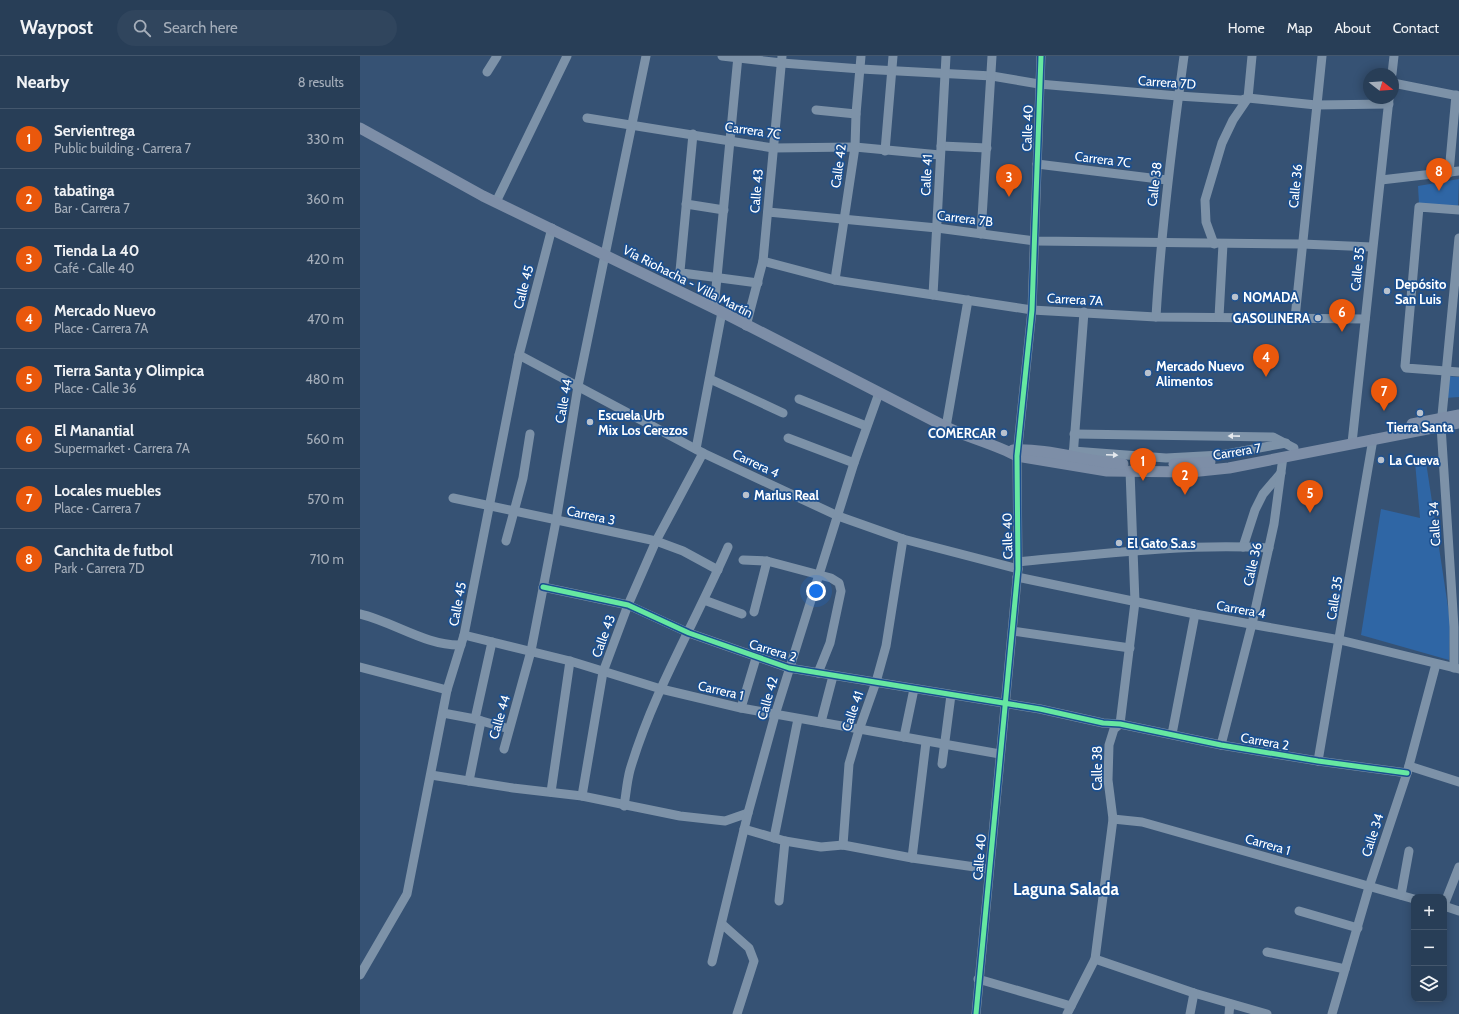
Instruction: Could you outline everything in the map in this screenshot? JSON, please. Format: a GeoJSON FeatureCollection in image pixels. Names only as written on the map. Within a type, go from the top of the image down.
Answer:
{"type":"FeatureCollection","features":[{"type":"Feature","properties":{"kind":"main road","name":"Vía Riohacha - Villa Martín"},"geometry":{"type":"LineString","coordinates":[[360,129],[496,202],[552,228],[946,427],[965,436],[1017,453]]}},
{"type":"Feature","properties":{"kind":"main road","name":"Carrera 7"},"geometry":{"type":"LineString","coordinates":[[1017,453],[1129,464],[1189,464],[1230,460],[1290,446],[1373,439],[1441,422],[1459,415]]}},
{"type":"Feature","properties":{"kind":"main road","name":"Carrera 7"},"geometry":{"type":"LineString","coordinates":[[1072,458],[1107,471],[1190,472],[1229,468],[1283,457],[1352,440],[1441,422],[1459,423]]}},
{"type":"Feature","properties":{"kind":"street"},"geometry":{"type":"LineString","coordinates":[[487,72],[497,56]]}},
{"type":"Feature","properties":{"kind":"street"},"geometry":{"type":"LineString","coordinates":[[496,202],[567,56]]}},
{"type":"Feature","properties":{"kind":"street","name":"Calle 44"},"geometry":{"type":"LineString","coordinates":[[504,749],[531,651],[556,521],[578,386],[646,56]]}},
{"type":"Feature","properties":{"kind":"street","name":"Carrera 7D"},"geometry":{"type":"LineString","coordinates":[[722,56],[782,60],[861,69],[992,76],[1040,84],[1178,96],[1241,100],[1248,98],[1316,104],[1363,102]]}},
{"type":"Feature","properties":{"kind":"street","name":"Calle 42"},"geometry":{"type":"LineString","coordinates":[[836,280],[843,220],[855,147],[861,56]]}},
{"type":"Feature","properties":{"kind":"street"},"geometry":{"type":"LineString","coordinates":[[885,151],[893,56]]}},
{"type":"Feature","properties":{"kind":"street","name":"Calle 41"},"geometry":{"type":"LineString","coordinates":[[933,295],[946,56]]}},
{"type":"Feature","properties":{"kind":"street"},"geometry":{"type":"LineString","coordinates":[[981,234],[992,76],[992,56]]}},
{"type":"Feature","properties":{"kind":"street","name":"Calle 40"},"geometry":{"type":"LineString","coordinates":[[976,1014],[978,979],[1018,569],[1017,453],[1032,310],[1041,56]]}},
{"type":"Feature","properties":{"kind":"street","name":"Calle 38"},"geometry":{"type":"LineString","coordinates":[[1156,317],[1160,243],[1184,56]]}},
{"type":"Feature","properties":{"kind":"street"},"geometry":{"type":"LineString","coordinates":[[1219,317],[1218,244],[1206,222],[1205,200],[1222,143],[1233,120],[1248,98],[1252,56]]}},
{"type":"Feature","properties":{"kind":"street","name":"Calle 36"},"geometry":{"type":"LineString","coordinates":[[1295,318],[1322,56]]}},
{"type":"Feature","properties":{"kind":"street"},"geometry":{"type":"LineString","coordinates":[[1393,68],[1394,56]]}},
{"type":"Feature","properties":{"kind":"street","name":"Calle 43"},"geometry":{"type":"LineString","coordinates":[[582,796],[603,672],[628,605],[656,542],[700,451],[718,311],[718,278],[738,57]]}},
{"type":"Feature","properties":{"kind":"street","name":"Calle 43"},"geometry":{"type":"LineString","coordinates":[[746,326],[763,261],[782,60]]}},
{"type":"Feature","properties":{"kind":"street"},"geometry":{"type":"LineString","coordinates":[[1399,84],[1458,96],[1449,173]]}},
{"type":"Feature","properties":{"kind":"street","name":"Calle 35"},"geometry":{"type":"LineString","coordinates":[[1352,440],[1389,104]]}},
{"type":"Feature","properties":{"kind":"street"},"geometry":{"type":"LineString","coordinates":[[816,110],[856,114]]}},
{"type":"Feature","properties":{"kind":"street","name":"Carrera 7C"},"geometry":{"type":"LineString","coordinates":[[587,118],[731,140],[773,148],[855,147],[940,155]]}},
{"type":"Feature","properties":{"kind":"street"},"geometry":{"type":"LineString","coordinates":[[693,134],[680,271],[682,273],[758,283]]}},
{"type":"Feature","properties":{"kind":"street"},"geometry":{"type":"LineString","coordinates":[[941,146],[987,148]]}},
{"type":"Feature","properties":{"kind":"street","name":"Carrera 7C"},"geometry":{"type":"LineString","coordinates":[[1037,164],[1167,180]]}},
{"type":"Feature","properties":{"kind":"street"},"geometry":{"type":"LineString","coordinates":[[1381,180],[1459,171]]}},
{"type":"Feature","properties":{"kind":"street"},"geometry":{"type":"LineString","coordinates":[[686,204],[724,210]]}},
{"type":"Feature","properties":{"kind":"street"},"geometry":{"type":"LineString","coordinates":[[1459,210],[1419,207],[1406,368],[1459,372]]}},
{"type":"Feature","properties":{"kind":"street","name":"Carrera 7B"},"geometry":{"type":"LineString","coordinates":[[768,212],[937,228],[1035,241],[1302,244],[1372,247]]}},
{"type":"Feature","properties":{"kind":"street","name":"Calle 45"},"geometry":{"type":"LineString","coordinates":[[360,974],[407,894],[447,690],[464,635],[519,355],[552,228]]}},
{"type":"Feature","properties":{"kind":"street"},"geometry":{"type":"LineString","coordinates":[[1441,422],[1459,238]]}},
{"type":"Feature","properties":{"kind":"street","name":"Carrera 7A"},"geometry":{"type":"LineString","coordinates":[[763,261],[836,280],[1032,310],[1156,317],[1365,319]]}},
{"type":"Feature","properties":{"kind":"street"},"geometry":{"type":"LineString","coordinates":[[946,427],[968,300]]}},
{"type":"Feature","properties":{"kind":"street"},"geometry":{"type":"LineString","coordinates":[[1072,458],[1084,312]]}},
{"type":"Feature","properties":{"kind":"street","name":"Carrera 4"},"geometry":{"type":"LineString","coordinates":[[519,355],[700,451],[838,516],[904,539],[1135,602],[1340,640],[1457,669]]}},
{"type":"Feature","properties":{"kind":"street"},"geometry":{"type":"LineString","coordinates":[[710,379],[782,413]]}},
{"type":"Feature","properties":{"kind":"street","name":"Calle 42"},"geometry":{"type":"LineString","coordinates":[[712,962],[748,813],[775,715],[854,463],[879,393]]}},
{"type":"Feature","properties":{"kind":"street"},"geometry":{"type":"LineString","coordinates":[[799,399],[866,426]]}},
{"type":"Feature","properties":{"kind":"street","name":"Calle 34"},"geometry":{"type":"LineString","coordinates":[[1441,422],[1457,669]]}},
{"type":"Feature","properties":{"kind":"street"},"geometry":{"type":"LineString","coordinates":[[506,541],[523,478],[530,434]]}},
{"type":"Feature","properties":{"kind":"street"},"geometry":{"type":"LineString","coordinates":[[1074,434],[1265,436],[1273,437],[1290,446]]}},
{"type":"Feature","properties":{"kind":"street"},"geometry":{"type":"LineString","coordinates":[[788,438],[854,463]]}},
{"type":"Feature","properties":{"kind":"street","name":"Calle 35"},"geometry":{"type":"LineString","coordinates":[[1318,761],[1340,640],[1373,439]]}},
{"type":"Feature","properties":{"kind":"street","name":"Calle 36"},"geometry":{"type":"LineString","coordinates":[[1221,745],[1252,624],[1269,548],[1274,524],[1283,457]]}},
{"type":"Feature","properties":{"kind":"street","name":"Calle 38"},"geometry":{"type":"LineString","coordinates":[[1069,1010],[1095,959],[1114,819],[1108,780],[1109,745],[1114,729],[1120,724],[1135,602],[1130,471]]}},
{"type":"Feature","properties":{"kind":"street"},"geometry":{"type":"LineString","coordinates":[[1243,547],[1255,510],[1263,494],[1281,473]]}},
{"type":"Feature","properties":{"kind":"street","name":"Carrera 3"},"geometry":{"type":"LineString","coordinates":[[453,498],[656,542],[683,550],[718,570]]}},
{"type":"Feature","properties":{"kind":"street","name":"Calle 41"},"geometry":{"type":"LineString","coordinates":[[843,845],[849,764],[876,682],[886,646],[904,539]]}},
{"type":"Feature","properties":{"kind":"street"},"geometry":{"type":"LineString","coordinates":[[624,806],[630,770],[662,689],[728,546]]}},
{"type":"Feature","properties":{"kind":"street"},"geometry":{"type":"LineString","coordinates":[[1018,569],[1133,551],[1243,547],[1269,548]]}},
{"type":"Feature","properties":{"kind":"street"},"geometry":{"type":"LineString","coordinates":[[743,560],[767,561],[831,578],[839,583],[841,591],[830,643],[818,673]]}},
{"type":"Feature","properties":{"kind":"street"},"geometry":{"type":"LineString","coordinates":[[754,612],[767,561]]}},
{"type":"Feature","properties":{"kind":"street","name":"Carrera 2"},"geometry":{"type":"LineString","coordinates":[[543,587],[628,605],[689,633],[756,658],[789,668],[1046,710],[1103,723],[1120,724],[1221,745],[1318,761],[1408,769],[1459,782]]}},
{"type":"Feature","properties":{"kind":"street"},"geometry":{"type":"LineString","coordinates":[[704,600],[742,614]]}},
{"type":"Feature","properties":{"kind":"street"},"geometry":{"type":"LineString","coordinates":[[360,614],[379,618],[439,644],[461,645]]}},
{"type":"Feature","properties":{"kind":"street"},"geometry":{"type":"LineString","coordinates":[[1172,734],[1195,614]]}},
{"type":"Feature","properties":{"kind":"street"},"geometry":{"type":"LineString","coordinates":[[1013,631],[1130,648]]}},
{"type":"Feature","properties":{"kind":"street","name":"Carrera 1"},"geometry":{"type":"LineString","coordinates":[[464,635],[570,661],[662,689],[741,708],[1000,754]]}},
{"type":"Feature","properties":{"kind":"street"},"geometry":{"type":"LineString","coordinates":[[469,781],[492,642]]}},
{"type":"Feature","properties":{"kind":"street"},"geometry":{"type":"LineString","coordinates":[[741,708],[756,658]]}},
{"type":"Feature","properties":{"kind":"street"},"geometry":{"type":"LineString","coordinates":[[551,792],[570,661]]}},
{"type":"Feature","properties":{"kind":"street","name":"Calle 34"},"geometry":{"type":"LineString","coordinates":[[1332,1014],[1369,887],[1408,769],[1436,664]]}},
{"type":"Feature","properties":{"kind":"street"},"geometry":{"type":"LineString","coordinates":[[360,667],[447,690]]}},
{"type":"Feature","properties":{"kind":"street"},"geometry":{"type":"LineString","coordinates":[[821,722],[833,676]]}},
{"type":"Feature","properties":{"kind":"street"},"geometry":{"type":"LineString","coordinates":[[904,737],[914,689]]}},
{"type":"Feature","properties":{"kind":"street"},"geometry":{"type":"LineString","coordinates":[[942,764],[951,695]]}},
{"type":"Feature","properties":{"kind":"street"},"geometry":{"type":"LineString","coordinates":[[443,713],[478,720],[509,729]]}},
{"type":"Feature","properties":{"kind":"street"},"geometry":{"type":"LineString","coordinates":[[774,838],[798,719]]}},
{"type":"Feature","properties":{"kind":"street"},"geometry":{"type":"LineString","coordinates":[[912,858],[926,742]]}},
{"type":"Feature","properties":{"kind":"street"},"geometry":{"type":"LineString","coordinates":[[431,775],[582,796],[624,806],[680,816],[725,820],[748,813]]}},
{"type":"Feature","properties":{"kind":"street","name":"Carrera 1"},"geometry":{"type":"LineString","coordinates":[[1114,819],[1142,822],[1411,898]]}},
{"type":"Feature","properties":{"kind":"street"},"geometry":{"type":"LineString","coordinates":[[744,829],[785,841],[821,847],[843,845],[912,858],[989,869]]}},
{"type":"Feature","properties":{"kind":"street"},"geometry":{"type":"LineString","coordinates":[[779,901],[785,841]]}},
{"type":"Feature","properties":{"kind":"street"},"geometry":{"type":"LineString","coordinates":[[1401,896],[1409,851]]}},
{"type":"Feature","properties":{"kind":"street"},"geometry":{"type":"LineString","coordinates":[[1447,898],[1459,867]]}},
{"type":"Feature","properties":{"kind":"street"},"geometry":{"type":"LineString","coordinates":[[1447,907],[1459,911]]}},
{"type":"Feature","properties":{"kind":"street"},"geometry":{"type":"LineString","coordinates":[[1299,911],[1358,928]]}},
{"type":"Feature","properties":{"kind":"street"},"geometry":{"type":"LineString","coordinates":[[722,924],[749,948],[754,961],[737,1014]]}},
{"type":"Feature","properties":{"kind":"street"},"geometry":{"type":"LineString","coordinates":[[1267,952],[1345,969]]}},
{"type":"Feature","properties":{"kind":"street"},"geometry":{"type":"LineString","coordinates":[[1095,959],[1194,993],[1267,1014]]}},
{"type":"Feature","properties":{"kind":"street"},"geometry":{"type":"LineString","coordinates":[[978,979],[1069,1010]]}},
{"type":"Feature","properties":{"kind":"street"},"geometry":{"type":"LineString","coordinates":[[1190,1014],[1194,993]]}},
{"type":"Feature","properties":{"kind":"street"},"geometry":{"type":"LineString","coordinates":[[1228,1014],[1230,1004]]}},
{"type":"Feature","properties":{"kind":"shaded area"},"geometry":{"type":"Polygon","coordinates":[[[1459,179],[1458,207],[1419,204],[1418,186],[1459,179]]]}},
{"type":"Feature","properties":{"kind":"shaded area"},"geometry":{"type":"Polygon","coordinates":[[[1447,376],[1459,377],[1459,397],[1445,398],[1447,376]]]}},
{"type":"Feature","properties":{"kind":"shaded area"},"geometry":{"type":"Polygon","coordinates":[[[1415,462],[1426,462],[1450,620],[1449,660],[1361,635],[1381,509],[1420,518],[1415,462]]]}},
{"type":"Feature","properties":{"kind":"cycle path"},"geometry":{"type":"LineString","coordinates":[[976,1014],[1018,569],[1017,456],[1032,310],[1041,56]]}},
{"type":"Feature","properties":{"kind":"cycle path"},"geometry":{"type":"LineString","coordinates":[[543,587],[628,605],[689,633],[789,668],[1040,709],[1103,723],[1120,724],[1221,745],[1318,761],[1407,773]]}},
{"type":"Feature","properties":{"kind":"place","name":"Canchita de futbol"},"geometry":{"type":"Point","coordinates":[1439,191]}},
{"type":"Feature","properties":{"kind":"place","name":"Tienda La 40"},"geometry":{"type":"Point","coordinates":[1009,197]}},
{"type":"Feature","properties":{"kind":"place","name":"Depósito San Luis"},"geometry":{"type":"Point","coordinates":[1387,291]}},
{"type":"Feature","properties":{"kind":"place","name":"NOMADA"},"geometry":{"type":"Point","coordinates":[1235,297]}},
{"type":"Feature","properties":{"kind":"place","name":"GASOLINERA"},"geometry":{"type":"Point","coordinates":[1318,318]}},
{"type":"Feature","properties":{"kind":"place","name":"El Manantial"},"geometry":{"type":"Point","coordinates":[1342,332]}},
{"type":"Feature","properties":{"kind":"place","name":"Mercado Nuevo Alimentos"},"geometry":{"type":"Point","coordinates":[1148,373]}},
{"type":"Feature","properties":{"kind":"place","name":"Mercado Nuevo"},"geometry":{"type":"Point","coordinates":[1266,377]}},
{"type":"Feature","properties":{"kind":"place","name":"Locales muebles"},"geometry":{"type":"Point","coordinates":[1384,411]}},
{"type":"Feature","properties":{"kind":"place","name":"Tierra Santa"},"geometry":{"type":"Point","coordinates":[1420,413]}},
{"type":"Feature","properties":{"kind":"place","name":"Escuela Urb Mix Los Cerezos"},"geometry":{"type":"Point","coordinates":[590,422]}},
{"type":"Feature","properties":{"kind":"place","name":"COMERCAR"},"geometry":{"type":"Point","coordinates":[1004,433]}},
{"type":"Feature","properties":{"kind":"place","name":"La Cueva"},"geometry":{"type":"Point","coordinates":[1381,460]}},
{"type":"Feature","properties":{"kind":"place","name":"Servientrega"},"geometry":{"type":"Point","coordinates":[1143,481]}},
{"type":"Feature","properties":{"kind":"place","name":"Marlus Real"},"geometry":{"type":"Point","coordinates":[746,495]}},
{"type":"Feature","properties":{"kind":"place","name":"tabatinga"},"geometry":{"type":"Point","coordinates":[1185,495]}},
{"type":"Feature","properties":{"kind":"place","name":"Tierra Santa y Olimpica"},"geometry":{"type":"Point","coordinates":[1310,513]}},
{"type":"Feature","properties":{"kind":"place","name":"El Gato S.a.s"},"geometry":{"type":"Point","coordinates":[1119,543]}},
{"type":"Feature","properties":{"kind":"district","name":"Laguna Salada"},"geometry":{"type":"Point","coordinates":[1066,889]}}]}
